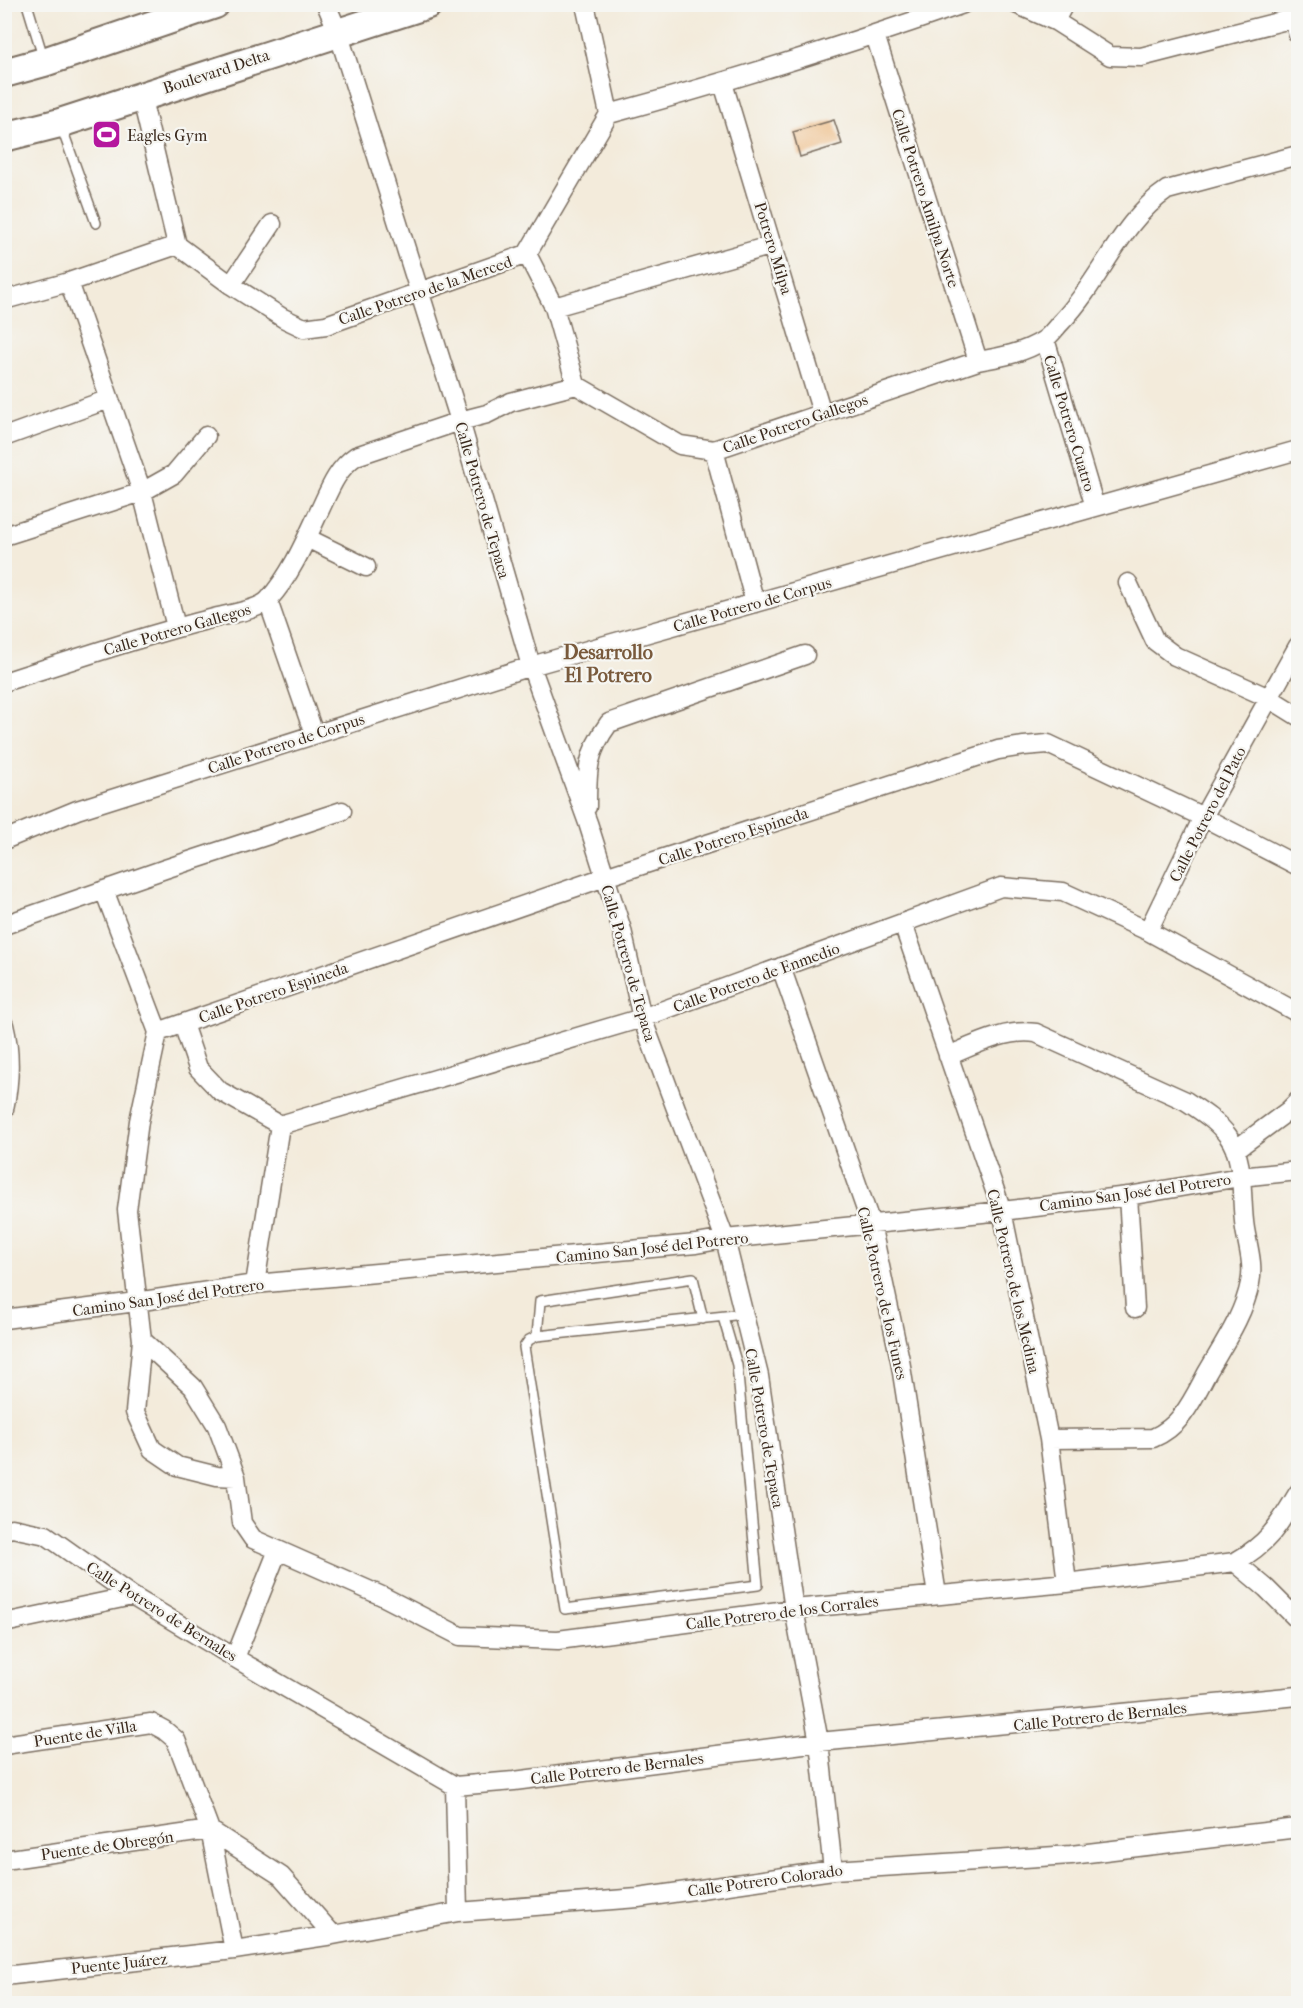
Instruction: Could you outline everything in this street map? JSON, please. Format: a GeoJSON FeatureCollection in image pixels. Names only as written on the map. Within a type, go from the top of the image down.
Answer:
{"type":"FeatureCollection","features":[{"type":"Feature","properties":{"kind":"main road"},"geometry":{"type":"LineString","coordinates":[[4,73],[44,63],[215,4]]}},
{"type":"Feature","properties":{"kind":"main road","name":"Boulevard Delta"},"geometry":{"type":"LineString","coordinates":[[4,137],[60,123],[428,4]]}},
{"type":"Feature","properties":{"kind":"street","name":"Calle Potrero de Tepaca"},"geometry":{"type":"LineString","coordinates":[[326,4],[338,32],[460,421],[531,666],[588,823],[622,930],[642,1018],[725,1239],[759,1376],[794,1609],[819,1742],[833,1870]]}},
{"type":"Feature","properties":{"kind":"street"},"geometry":{"type":"LineString","coordinates":[[585,4],[609,114],[723,83],[875,35],[963,4]]}},
{"type":"Feature","properties":{"kind":"street"},"geometry":{"type":"LineString","coordinates":[[1016,4],[1055,21],[1110,56],[1141,57],[1292,11],[1299,35]]}},
{"type":"Feature","properties":{"kind":"street"},"geometry":{"type":"LineString","coordinates":[[1055,21],[1064,4]]}},
{"type":"Feature","properties":{"kind":"street","name":"Calle Potrero Amilpa Norte"},"geometry":{"type":"LineString","coordinates":[[875,35],[978,361]]}},
{"type":"Feature","properties":{"kind":"street","name":"Potrero Milpa"},"geometry":{"type":"LineString","coordinates":[[723,83],[822,413]]}},
{"type":"Feature","properties":{"kind":"street"},"geometry":{"type":"LineString","coordinates":[[4,300],[69,282],[177,245],[141,95]]}},
{"type":"Feature","properties":{"kind":"street","name":"Calle Potrero de la Merced"},"geometry":{"type":"LineString","coordinates":[[177,245],[231,285],[283,318],[304,328],[326,325],[527,254],[609,114]]}},
{"type":"Feature","properties":{"kind":"street","name":"Calle Potrero Gallegos"},"geometry":{"type":"LineString","coordinates":[[4,682],[177,627],[242,611],[268,601],[307,538],[337,476],[346,463],[356,456],[487,414],[511,402],[576,385],[680,445],[714,450],[978,361],[1007,356],[1045,339],[1077,306],[1138,217],[1153,200],[1167,190],[1299,155]]}},
{"type":"Feature","properties":{"kind":"street"},"geometry":{"type":"LineString","coordinates":[[231,285],[272,224]]}},
{"type":"Feature","properties":{"kind":"street"},"geometry":{"type":"LineString","coordinates":[[554,307],[773,245]]}},
{"type":"Feature","properties":{"kind":"street"},"geometry":{"type":"LineString","coordinates":[[527,254],[554,307],[576,385]]}},
{"type":"Feature","properties":{"kind":"street"},"geometry":{"type":"LineString","coordinates":[[69,282],[142,492],[177,627]]}},
{"type":"Feature","properties":{"kind":"street","name":"Calle Potrero Cuatro"},"geometry":{"type":"LineString","coordinates":[[1045,339],[1095,507]]}},
{"type":"Feature","properties":{"kind":"street"},"geometry":{"type":"LineString","coordinates":[[4,437],[109,399]]}},
{"type":"Feature","properties":{"kind":"street"},"geometry":{"type":"LineString","coordinates":[[4,536],[142,492],[174,474],[206,436]]}},
{"type":"Feature","properties":{"kind":"street"},"geometry":{"type":"LineString","coordinates":[[714,450],[754,603]]}},
{"type":"Feature","properties":{"kind":"street","name":"Calle Potrero de Corpus"},"geometry":{"type":"LineString","coordinates":[[4,840],[77,810],[531,666],[1299,450]]}},
{"type":"Feature","properties":{"kind":"street"},"geometry":{"type":"LineString","coordinates":[[307,538],[366,567]]}},
{"type":"Feature","properties":{"kind":"street"},"geometry":{"type":"LineString","coordinates":[[1128,583],[1155,641],[1175,656],[1269,698],[1299,716]]}},
{"type":"Feature","properties":{"kind":"street"},"geometry":{"type":"LineString","coordinates":[[268,601],[314,734]]}},
{"type":"Feature","properties":{"kind":"street","name":"Calle Potrero del Pato"},"geometry":{"type":"LineString","coordinates":[[1148,931],[1203,817],[1299,646]]}},
{"type":"Feature","properties":{"kind":"street"},"geometry":{"type":"LineString","coordinates":[[588,823],[587,770],[597,740],[609,723],[805,655]]}},
{"type":"Feature","properties":{"kind":"street","name":"Calle Potrero Espineda"},"geometry":{"type":"LineString","coordinates":[[158,1032],[605,878],[998,750],[1024,746],[1048,744],[1203,817],[1299,866]]}},
{"type":"Feature","properties":{"kind":"street"},"geometry":{"type":"LineString","coordinates":[[4,925],[342,811]]}},
{"type":"Feature","properties":{"kind":"street","name":"Calle Potrero de Enmedio"},"geometry":{"type":"LineString","coordinates":[[280,1125],[642,1018],[1001,887],[1063,892],[1148,931],[1299,1013]]}},
{"type":"Feature","properties":{"kind":"street"},"geometry":{"type":"LineString","coordinates":[[104,890],[158,1032],[140,1121],[127,1210],[142,1340],[135,1412],[152,1449],[177,1466],[217,1476],[236,1477],[218,1426],[194,1387],[142,1340]]}},
{"type":"Feature","properties":{"kind":"street","name":"Calle Potrero de los Medina"},"geometry":{"type":"LineString","coordinates":[[903,924],[1002,1211],[1048,1439],[1066,1583]]}},
{"type":"Feature","properties":{"kind":"street","name":"Calle Potrero de los Funes"},"geometry":{"type":"LineString","coordinates":[[781,967],[871,1224],[900,1360],[937,1595]]}},
{"type":"Feature","properties":{"kind":"street"},"geometry":{"type":"LineString","coordinates":[[183,1024],[198,1068],[220,1091],[280,1125],[255,1284]]}},
{"type":"Feature","properties":{"kind":"street"},"geometry":{"type":"LineString","coordinates":[[4,1025],[8,1041],[9,1085],[4,1109]]}},
{"type":"Feature","properties":{"kind":"street"},"geometry":{"type":"LineString","coordinates":[[948,1056],[1002,1035],[1020,1031],[1036,1033],[1186,1101],[1209,1116],[1227,1135],[1235,1149],[1251,1259],[1251,1281],[1240,1313],[1186,1412],[1165,1433],[1153,1438],[1048,1439]]}},
{"type":"Feature","properties":{"kind":"street"},"geometry":{"type":"LineString","coordinates":[[1235,1149],[1299,1101]]}},
{"type":"Feature","properties":{"kind":"street","name":"Camino San José del Potrero"},"geometry":{"type":"LineString","coordinates":[[4,1319],[255,1284],[696,1244],[725,1239],[1002,1211],[1128,1196],[1240,1177],[1299,1171]]}},
{"type":"Feature","properties":{"kind":"street"},"geometry":{"type":"LineString","coordinates":[[1128,1196],[1136,1308]]}},
{"type":"Feature","properties":{"kind":"street","name":"Calle Potrero de los Corrales"},"geometry":{"type":"LineString","coordinates":[[236,1477],[242,1523],[253,1539],[382,1596],[460,1636],[558,1640],[794,1609],[1066,1583],[1235,1562],[1266,1542],[1299,1493]]}},
{"type":"Feature","properties":{"kind":"street","name":"Calle Potrero de Bernales"},"geometry":{"type":"LineString","coordinates":[[4,1530],[12,1528],[46,1535],[132,1596],[455,1786],[514,1781],[819,1742],[1299,1696]]}},
{"type":"Feature","properties":{"kind":"street"},"geometry":{"type":"LineString","coordinates":[[235,1658],[278,1550]]}},
{"type":"Feature","properties":{"kind":"street"},"geometry":{"type":"LineString","coordinates":[[1235,1562],[1299,1620]]}},
{"type":"Feature","properties":{"kind":"street"},"geometry":{"type":"LineString","coordinates":[[4,1623],[132,1596]]}},
{"type":"Feature","properties":{"kind":"street","name":"Puente de Villa"},"geometry":{"type":"LineString","coordinates":[[4,1745],[151,1723],[176,1740],[210,1830]]}},
{"type":"Feature","properties":{"kind":"street"},"geometry":{"type":"LineString","coordinates":[[455,1786],[458,1912]]}},
{"type":"Feature","properties":{"kind":"street","name":"Calle Potrero Colorado"},"geometry":{"type":"LineString","coordinates":[[234,1950],[458,1912],[638,1898],[833,1870],[1071,1855],[1299,1828]]}},
{"type":"Feature","properties":{"kind":"street"},"geometry":{"type":"LineString","coordinates":[[210,1830],[281,1876],[333,1935]]}},
{"type":"Feature","properties":{"kind":"street"},"geometry":{"type":"LineString","coordinates":[[210,1830],[234,1950]]}},
{"type":"Feature","properties":{"kind":"street","name":"Puente de Obregón"},"geometry":{"type":"LineString","coordinates":[[4,1860],[210,1830]]}},
{"type":"Feature","properties":{"kind":"street","name":"Puente Juárez"},"geometry":{"type":"LineString","coordinates":[[4,1976],[234,1950]]}},
{"type":"Feature","properties":{"kind":"lane"},"geometry":{"type":"LineString","coordinates":[[27,4],[44,63]]}},
{"type":"Feature","properties":{"kind":"lane"},"geometry":{"type":"LineString","coordinates":[[60,123],[96,222]]}},
{"type":"Feature","properties":{"kind":"lane"},"geometry":{"type":"LineString","coordinates":[[537,1336],[540,1301],[693,1278],[703,1319]]}},
{"type":"Feature","properties":{"kind":"lane"},"geometry":{"type":"LineString","coordinates":[[723,1317],[737,1365],[758,1585],[565,1609],[524,1347],[529,1340],[537,1336],[744,1314]]}},
{"type":"Feature","properties":{"kind":"building"},"geometry":{"type":"Polygon","coordinates":[[[834,120],[842,144],[800,157],[793,132],[834,120]]]}},
{"type":"Feature","properties":{"kind":"place","name":"Eagles Gym"},"geometry":{"type":"Point","coordinates":[106,135]}},
{"type":"Feature","properties":{"kind":"district","name":"Desarrollo El Potrero"},"geometry":{"type":"Point","coordinates":[608,664]}}]}
